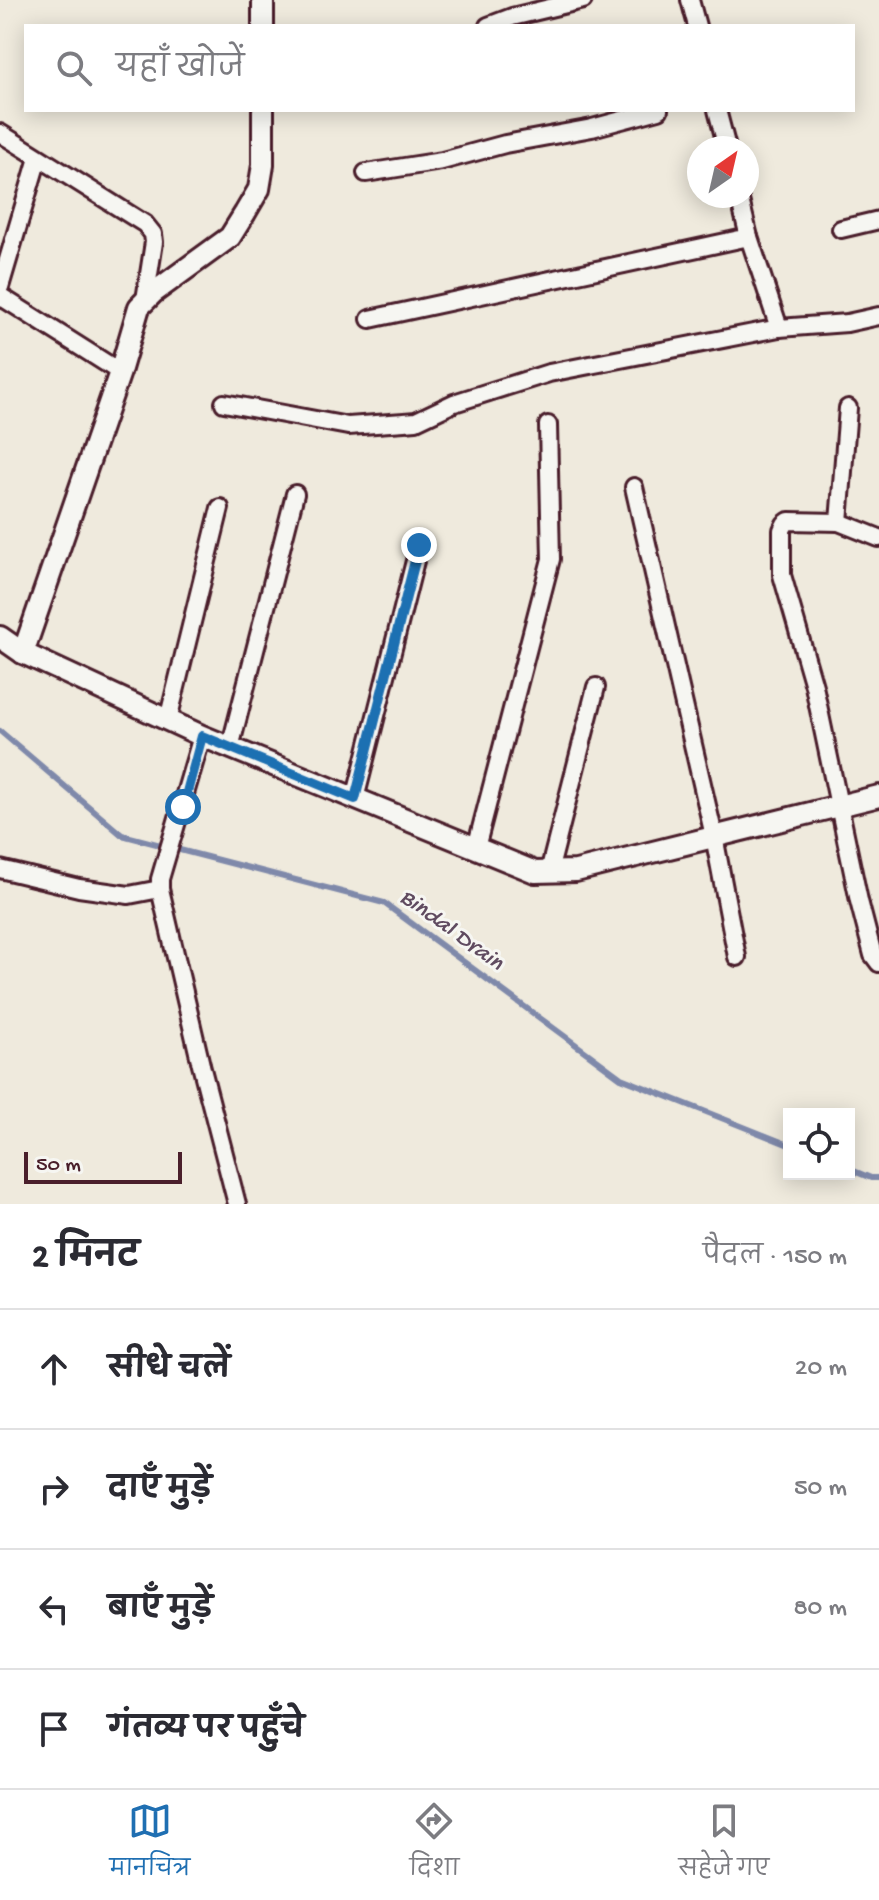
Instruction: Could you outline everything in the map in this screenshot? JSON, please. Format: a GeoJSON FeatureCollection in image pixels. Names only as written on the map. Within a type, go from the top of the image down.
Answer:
{"type":"FeatureCollection","features":[{"type":"Feature","properties":{"kind":"street"},"geometry":{"type":"LineString","coordinates":[[263,0],[263,24]]}},
{"type":"Feature","properties":{"kind":"street"},"geometry":{"type":"LineString","coordinates":[[493,24],[583,0]]}},
{"type":"Feature","properties":{"kind":"street"},"geometry":{"type":"LineString","coordinates":[[690,0],[696,24]]}},
{"type":"Feature","properties":{"kind":"street"},"geometry":{"type":"LineString","coordinates":[[23,653],[120,372],[139,307],[230,237],[259,189],[263,165],[263,112]]}},
{"type":"Feature","properties":{"kind":"street"},"geometry":{"type":"LineString","coordinates":[[366,173],[442,161],[652,112]]}},
{"type":"Feature","properties":{"kind":"street"},"geometry":{"type":"LineString","coordinates":[[718,112],[724,136]]}},
{"type":"Feature","properties":{"kind":"street"},"geometry":{"type":"LineString","coordinates":[[0,133],[145,224],[153,234],[154,242],[145,300]]}},
{"type":"Feature","properties":{"kind":"street"},"geometry":{"type":"LineString","coordinates":[[0,287],[38,158]]}},
{"type":"Feature","properties":{"kind":"street"},"geometry":{"type":"LineString","coordinates":[[742,208],[779,328]]}},
{"type":"Feature","properties":{"kind":"street"},"geometry":{"type":"LineString","coordinates":[[841,229],[879,220]]}},
{"type":"Feature","properties":{"kind":"street"},"geometry":{"type":"LineString","coordinates":[[370,319],[749,237]]}},
{"type":"Feature","properties":{"kind":"street"},"geometry":{"type":"LineString","coordinates":[[0,296],[120,372]]}},
{"type":"Feature","properties":{"kind":"street"},"geometry":{"type":"LineString","coordinates":[[224,403],[348,426],[416,421],[454,403],[549,373],[779,328],[847,323],[879,316]]}},
{"type":"Feature","properties":{"kind":"street"},"geometry":{"type":"LineString","coordinates":[[839,522],[848,408]]}},
{"type":"Feature","properties":{"kind":"street"},"geometry":{"type":"LineString","coordinates":[[476,848],[551,559],[548,425]]}},
{"type":"Feature","properties":{"kind":"street"},"geometry":{"type":"LineString","coordinates":[[634,487],[714,836],[737,957]]}},
{"type":"Feature","properties":{"kind":"street"},"geometry":{"type":"LineString","coordinates":[[230,748],[295,494]]}},
{"type":"Feature","properties":{"kind":"street"},"geometry":{"type":"LineString","coordinates":[[168,720],[220,508]]}},
{"type":"Feature","properties":{"kind":"street"},"geometry":{"type":"LineString","coordinates":[[879,538],[839,522],[789,521],[782,530],[782,575],[814,686],[859,901],[873,955],[879,963]]}},
{"type":"Feature","properties":{"kind":"street"},"geometry":{"type":"LineString","coordinates":[[355,799],[419,545]]}},
{"type":"Feature","properties":{"kind":"street"},"geometry":{"type":"LineString","coordinates":[[0,637],[23,653],[202,736],[535,872],[576,871],[879,796]]}},
{"type":"Feature","properties":{"kind":"street"},"geometry":{"type":"LineString","coordinates":[[549,872],[596,687]]}},
{"type":"Feature","properties":{"kind":"street"},"geometry":{"type":"LineString","coordinates":[[202,736],[160,884],[201,1065],[237,1204]]}},
{"type":"Feature","properties":{"kind":"street"},"geometry":{"type":"LineString","coordinates":[[0,869],[79,888],[129,895],[160,884]]}},
{"type":"Feature","properties":{"kind":"waterway","name":"Bindal Drain"},"geometry":{"type":"LineString","coordinates":[[0,731],[122,835],[384,903],[621,1078],[783,1143]]}},
{"type":"Feature","properties":{"kind":"waterway","name":"Bindal Drain"},"geometry":{"type":"LineString","coordinates":[[855,1171],[879,1178]]}},
{"type":"Feature","properties":{"kind":"route"},"geometry":{"type":"LineString","coordinates":[[183,807],[202,736],[355,799],[419,545]]}}]}
